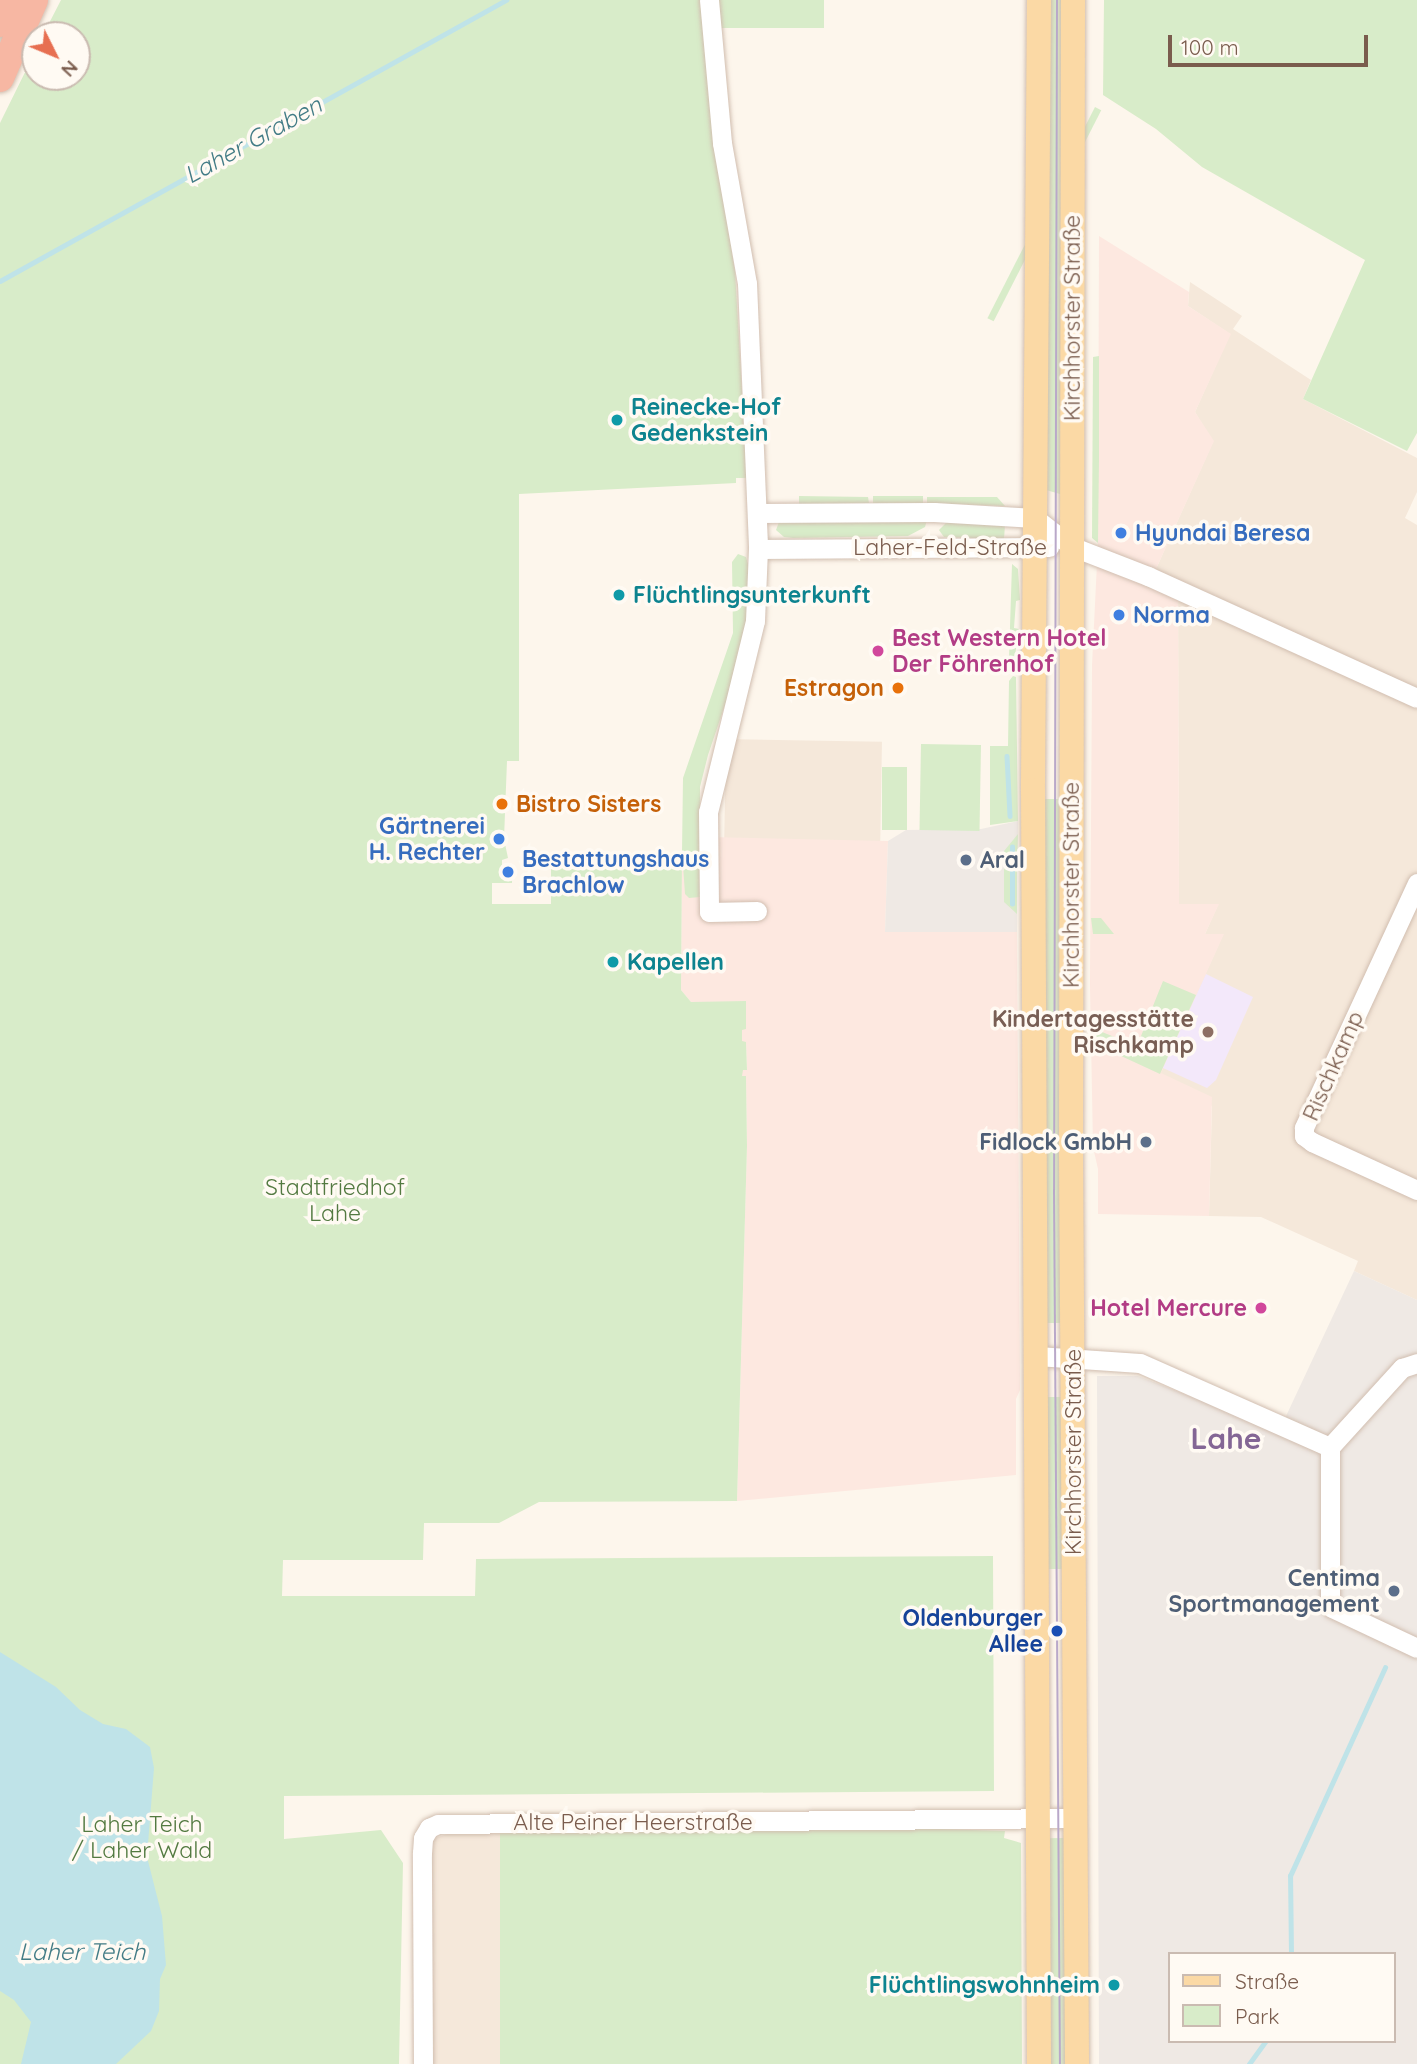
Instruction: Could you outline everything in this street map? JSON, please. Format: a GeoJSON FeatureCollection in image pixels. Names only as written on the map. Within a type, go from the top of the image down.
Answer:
{"type":"FeatureCollection","features":[{"type":"Feature","properties":{"kind":"highway"},"geometry":{"type":"LineString","coordinates":[[0,23],[10,0]]}},
{"type":"Feature","properties":{"kind":"highway"},"geometry":{"type":"LineString","coordinates":[[0,78],[34,0]]}},
{"type":"Feature","properties":{"kind":"main road","name":"Kirchhorster Straße"},"geometry":{"type":"LineString","coordinates":[[1039,0],[1034,548],[1039,2064]]}},
{"type":"Feature","properties":{"kind":"main road","name":"Kirchhorster Straße"},"geometry":{"type":"LineString","coordinates":[[1073,0],[1072,1358],[1077,2064]]}},
{"type":"Feature","properties":{"kind":"street"},"geometry":{"type":"LineString","coordinates":[[709,0],[722,144],[747,283],[758,549],[755,621],[708,812],[709,912],[757,911]]}},
{"type":"Feature","properties":{"kind":"street","name":"Laher-Feld-Straße"},"geometry":{"type":"LineString","coordinates":[[757,513],[934,512],[1035,518],[1071,546]]}},
{"type":"Feature","properties":{"kind":"street"},"geometry":{"type":"LineString","coordinates":[[1071,546],[1147,576],[1417,698]]}},
{"type":"Feature","properties":{"kind":"street","name":"Laher-Feld-Straße"},"geometry":{"type":"LineString","coordinates":[[758,549],[1071,546]]}},
{"type":"Feature","properties":{"kind":"street","name":"Rischkamp"},"geometry":{"type":"LineString","coordinates":[[1417,883],[1304,1128],[1304,1136],[1417,1190]]}},
{"type":"Feature","properties":{"kind":"street"},"geometry":{"type":"LineString","coordinates":[[1037,1356],[1140,1363],[1330,1447]]}},
{"type":"Feature","properties":{"kind":"street"},"geometry":{"type":"LineString","coordinates":[[1417,1363],[1402,1368],[1330,1447],[1329,1596],[1332,1608],[1417,1648]]}},
{"type":"Feature","properties":{"kind":"street","name":"Alte Peiner Heerstraße"},"geometry":{"type":"LineString","coordinates":[[423,2064],[422,1853],[423,1838],[429,1828],[438,1824],[1076,1818]]}},
{"type":"Feature","properties":{"kind":"shaded area"},"geometry":{"type":"Polygon","coordinates":[[[1099,236],[1189,292],[1188,306],[1231,334],[1195,412],[1214,441],[1156,569],[1178,580],[1179,904],[1219,904],[1205,934],[1224,934],[1161,1073],[1212,1097],[1209,1216],[1098,1214],[1098,1169],[1093,1147],[1090,984],[1092,665],[1098,543],[1099,236]]]}},
{"type":"Feature","properties":{"kind":"shaded area"},"geometry":{"type":"Polygon","coordinates":[[[1190,282],[1242,316],[1233,329],[1311,380],[1303,399],[1417,458],[1417,492],[1405,518],[1417,525],[1417,1300],[1354,1271],[1358,1261],[1261,1217],[1209,1216],[1212,1106],[1160,1074],[1223,935],[1205,934],[1218,905],[1179,904],[1178,580],[1156,569],[1213,442],[1195,412],[1230,334],[1188,306],[1190,282]]]}},
{"type":"Feature","properties":{"kind":"shaded area"},"geometry":{"type":"Polygon","coordinates":[[[726,739],[882,742],[880,842],[724,839],[726,739]]]}},
{"type":"Feature","properties":{"kind":"shaded area","name":"Aral"},"geometry":{"type":"Polygon","coordinates":[[[1018,821],[1017,932],[885,932],[888,841],[906,830],[981,829],[1018,821]]]}},
{"type":"Feature","properties":{"kind":"shaded area"},"geometry":{"type":"Polygon","coordinates":[[[708,837],[888,841],[885,932],[1017,932],[1020,1390],[1016,1399],[1016,1475],[737,1501],[747,1146],[746,1076],[742,1076],[742,1069],[747,1069],[746,1042],[742,1042],[742,1029],[746,1029],[746,1002],[691,1002],[681,990],[682,858],[708,858],[708,837]]]}},
{"type":"Feature","properties":{"kind":"shaded area","name":"Kindertagesstätte Rischkamp"},"geometry":{"type":"Polygon","coordinates":[[[1206,974],[1253,997],[1216,1080],[1207,1088],[1163,1068],[1206,974]]]}},
{"type":"Feature","properties":{"kind":"shaded area"},"geometry":{"type":"Polygon","coordinates":[[[1354,1271],[1417,1300],[1417,2064],[1099,2064],[1097,1376],[1138,1376],[1279,1431],[1354,1271]]]}},
{"type":"Feature","properties":{"kind":"shaded area"},"geometry":{"type":"Polygon","coordinates":[[[500,1831],[500,2064],[429,2064],[430,1840],[453,1832],[500,1831]]]}},
{"type":"Feature","properties":{"kind":"green space","name":"Stadtfriedhof Lahe"},"geometry":{"type":"Polygon","coordinates":[[[61,0],[700,0],[720,177],[735,271],[747,478],[736,478],[736,483],[519,494],[519,761],[507,761],[504,839],[508,858],[502,860],[502,868],[512,868],[512,883],[492,883],[492,904],[551,904],[551,857],[682,858],[681,990],[691,1002],[746,1001],[746,1029],[742,1030],[742,1041],[746,1042],[747,1070],[743,1070],[742,1076],[746,1076],[747,1146],[737,1501],[539,1502],[499,1523],[424,1523],[423,1560],[283,1560],[282,1596],[475,1596],[476,1559],[993,1556],[994,1791],[284,1796],[284,1839],[381,1830],[403,1863],[399,2064],[0,2064],[0,123],[21,80],[21,91],[91,91],[91,21],[50,21],[61,0]]]}},
{"type":"Feature","properties":{"kind":"green space"},"geometry":{"type":"Polygon","coordinates":[[[716,0],[824,0],[824,28],[716,28],[716,0]]]}},
{"type":"Feature","properties":{"kind":"green space"},"geometry":{"type":"Polygon","coordinates":[[[1044,0],[1067,0],[1065,493],[1060,494],[1046,490],[1044,0]]]}},
{"type":"Feature","properties":{"kind":"green space"},"geometry":{"type":"Polygon","coordinates":[[[1104,0],[1417,0],[1417,433],[1407,451],[1303,399],[1365,260],[1202,167],[1156,129],[1103,95],[1104,0]]]}},
{"type":"Feature","properties":{"kind":"green space"},"geometry":{"type":"Polygon","coordinates":[[[1095,107],[1101,110],[994,321],[987,318],[1095,107]]]}},
{"type":"Feature","properties":{"kind":"green space"},"geometry":{"type":"Polygon","coordinates":[[[1099,356],[1098,543],[1092,538],[1093,357],[1099,356]]]}},
{"type":"Feature","properties":{"kind":"green space"},"geometry":{"type":"Polygon","coordinates":[[[799,496],[868,497],[869,503],[799,505],[799,496]]]}},
{"type":"Feature","properties":{"kind":"green space"},"geometry":{"type":"Polygon","coordinates":[[[873,496],[923,496],[923,503],[873,503],[873,496]]]}},
{"type":"Feature","properties":{"kind":"green space"},"geometry":{"type":"Polygon","coordinates":[[[927,497],[997,497],[1005,506],[927,503],[927,497]]]}},
{"type":"Feature","properties":{"kind":"green space"},"geometry":{"type":"Polygon","coordinates":[[[927,520],[925,527],[908,536],[793,538],[784,537],[776,530],[779,522],[927,520]]]}},
{"type":"Feature","properties":{"kind":"green space"},"geometry":{"type":"Polygon","coordinates":[[[948,521],[1005,525],[1004,539],[944,537],[939,530],[948,521]]]}},
{"type":"Feature","properties":{"kind":"green space"},"geometry":{"type":"Polygon","coordinates":[[[738,554],[746,557],[752,578],[742,655],[700,787],[700,897],[689,898],[685,894],[682,851],[683,778],[733,633],[732,562],[738,554]]]}},
{"type":"Feature","properties":{"kind":"green space"},"geometry":{"type":"Polygon","coordinates":[[[1012,564],[1018,569],[1020,600],[1016,601],[1014,628],[1019,629],[1014,662],[1009,658],[1012,564]]]}},
{"type":"Feature","properties":{"kind":"green space"},"geometry":{"type":"Polygon","coordinates":[[[1013,676],[1016,677],[1018,821],[990,825],[990,746],[1008,746],[1009,681],[1013,676]]]}},
{"type":"Feature","properties":{"kind":"green space"},"geometry":{"type":"Polygon","coordinates":[[[921,744],[981,745],[979,831],[919,830],[921,744]]]}},
{"type":"Feature","properties":{"kind":"green space"},"geometry":{"type":"Polygon","coordinates":[[[882,767],[907,767],[907,830],[882,830],[882,767]]]}},
{"type":"Feature","properties":{"kind":"green space"},"geometry":{"type":"Polygon","coordinates":[[[1045,799],[1062,799],[1062,1323],[1045,1323],[1045,799]]]}},
{"type":"Feature","properties":{"kind":"green space"},"geometry":{"type":"Polygon","coordinates":[[[1018,834],[1017,914],[1004,902],[1004,851],[1018,834]]]}},
{"type":"Feature","properties":{"kind":"green space"},"geometry":{"type":"Polygon","coordinates":[[[1091,918],[1101,918],[1114,934],[1093,934],[1091,918]]]}},
{"type":"Feature","properties":{"kind":"green space"},"geometry":{"type":"Polygon","coordinates":[[[1163,981],[1196,995],[1160,1074],[1093,1043],[1092,1028],[1137,1046],[1163,981]]]}},
{"type":"Feature","properties":{"kind":"green space"},"geometry":{"type":"Polygon","coordinates":[[[1042,1397],[1063,1397],[1063,1569],[1042,1569],[1042,1397]]]}},
{"type":"Feature","properties":{"kind":"green space"},"geometry":{"type":"Polygon","coordinates":[[[907,1828],[1005,1831],[1004,1838],[1021,1843],[1022,2064],[500,2064],[500,1831],[907,1828]]]}},
{"type":"Feature","properties":{"kind":"green space"},"geometry":{"type":"Polygon","coordinates":[[[1044,1838],[1064,1838],[1068,2064],[1048,2064],[1044,1838]]]}},
{"type":"Feature","properties":{"kind":"water","name":"Laher Teich"},"geometry":{"type":"Polygon","coordinates":[[[0,1652],[56,1687],[80,1710],[103,1724],[126,1729],[150,1747],[154,1768],[147,1857],[162,1916],[166,1965],[160,1979],[159,2011],[151,2031],[116,2064],[21,2064],[31,2022],[14,2000],[0,1991],[0,1652]]]}},
{"type":"Feature","properties":{"kind":"waterway","name":"Laher Graben"},"geometry":{"type":"LineString","coordinates":[[0,281],[506,0]]}},
{"type":"Feature","properties":{"kind":"waterway"},"geometry":{"type":"LineString","coordinates":[[1007,756],[1010,816]]}},
{"type":"Feature","properties":{"kind":"waterway"},"geometry":{"type":"LineString","coordinates":[[1012,847],[1012,904]]}},
{"type":"Feature","properties":{"kind":"waterway"},"geometry":{"type":"LineString","coordinates":[[1291,1952],[1290,1876],[1385,1668]]}},
{"type":"Feature","properties":{"kind":"waterway"},"geometry":{"type":"LineString","coordinates":[[1249,2064],[1265,2043]]}},
{"type":"Feature","properties":{"kind":"tram line"},"geometry":{"type":"LineString","coordinates":[[1057,0],[1054,1190],[1060,2064]]}},
{"type":"Feature","properties":{"kind":"place","name":"Reinecke-Hof Gedenkstein"},"geometry":{"type":"Point","coordinates":[617,420]}},
{"type":"Feature","properties":{"kind":"place","name":"Hyundai Beresa"},"geometry":{"type":"Point","coordinates":[1121,533]}},
{"type":"Feature","properties":{"kind":"place","name":"Flüchtlingsunterkunft"},"geometry":{"type":"Point","coordinates":[619,595]}},
{"type":"Feature","properties":{"kind":"place","name":"Norma"},"geometry":{"type":"Point","coordinates":[1119,615]}},
{"type":"Feature","properties":{"kind":"place","name":"Best Western Hotel Der Föhrenhof"},"geometry":{"type":"Point","coordinates":[878,651]}},
{"type":"Feature","properties":{"kind":"place","name":"Estragon"},"geometry":{"type":"Point","coordinates":[898,688]}},
{"type":"Feature","properties":{"kind":"place","name":"Bistro Sisters"},"geometry":{"type":"Point","coordinates":[502,804]}},
{"type":"Feature","properties":{"kind":"place","name":"Gärtnerei H. Rechter"},"geometry":{"type":"Point","coordinates":[499,839]}},
{"type":"Feature","properties":{"kind":"place","name":"Aral"},"geometry":{"type":"Point","coordinates":[966,860]}},
{"type":"Feature","properties":{"kind":"place","name":"Bestattungshaus Brachlow"},"geometry":{"type":"Point","coordinates":[508,872]}},
{"type":"Feature","properties":{"kind":"place","name":"Kapellen"},"geometry":{"type":"Point","coordinates":[613,962]}},
{"type":"Feature","properties":{"kind":"place","name":"Kindertagesstätte Rischkamp"},"geometry":{"type":"Point","coordinates":[1208,1032]}},
{"type":"Feature","properties":{"kind":"place","name":"Fidlock GmbH"},"geometry":{"type":"Point","coordinates":[1146,1142]}},
{"type":"Feature","properties":{"kind":"place","name":"Hotel Mercure"},"geometry":{"type":"Point","coordinates":[1261,1308]}},
{"type":"Feature","properties":{"kind":"place","name":"Centima Sportmanagement"},"geometry":{"type":"Point","coordinates":[1394,1591]}},
{"type":"Feature","properties":{"kind":"place","name":"Oldenburger Allee"},"geometry":{"type":"Point","coordinates":[1057,1631]}},
{"type":"Feature","properties":{"kind":"place","name":"Flüchtlingswohnheim"},"geometry":{"type":"Point","coordinates":[1114,1985]}},
{"type":"Feature","properties":{"kind":"district","name":"Lahe"},"geometry":{"type":"Point","coordinates":[1226,1438]}},
{"type":"Feature","properties":{"kind":"park label","name":"Laher Teich / Laher Wald"},"geometry":{"type":"Point","coordinates":[142,1837]}}]}
